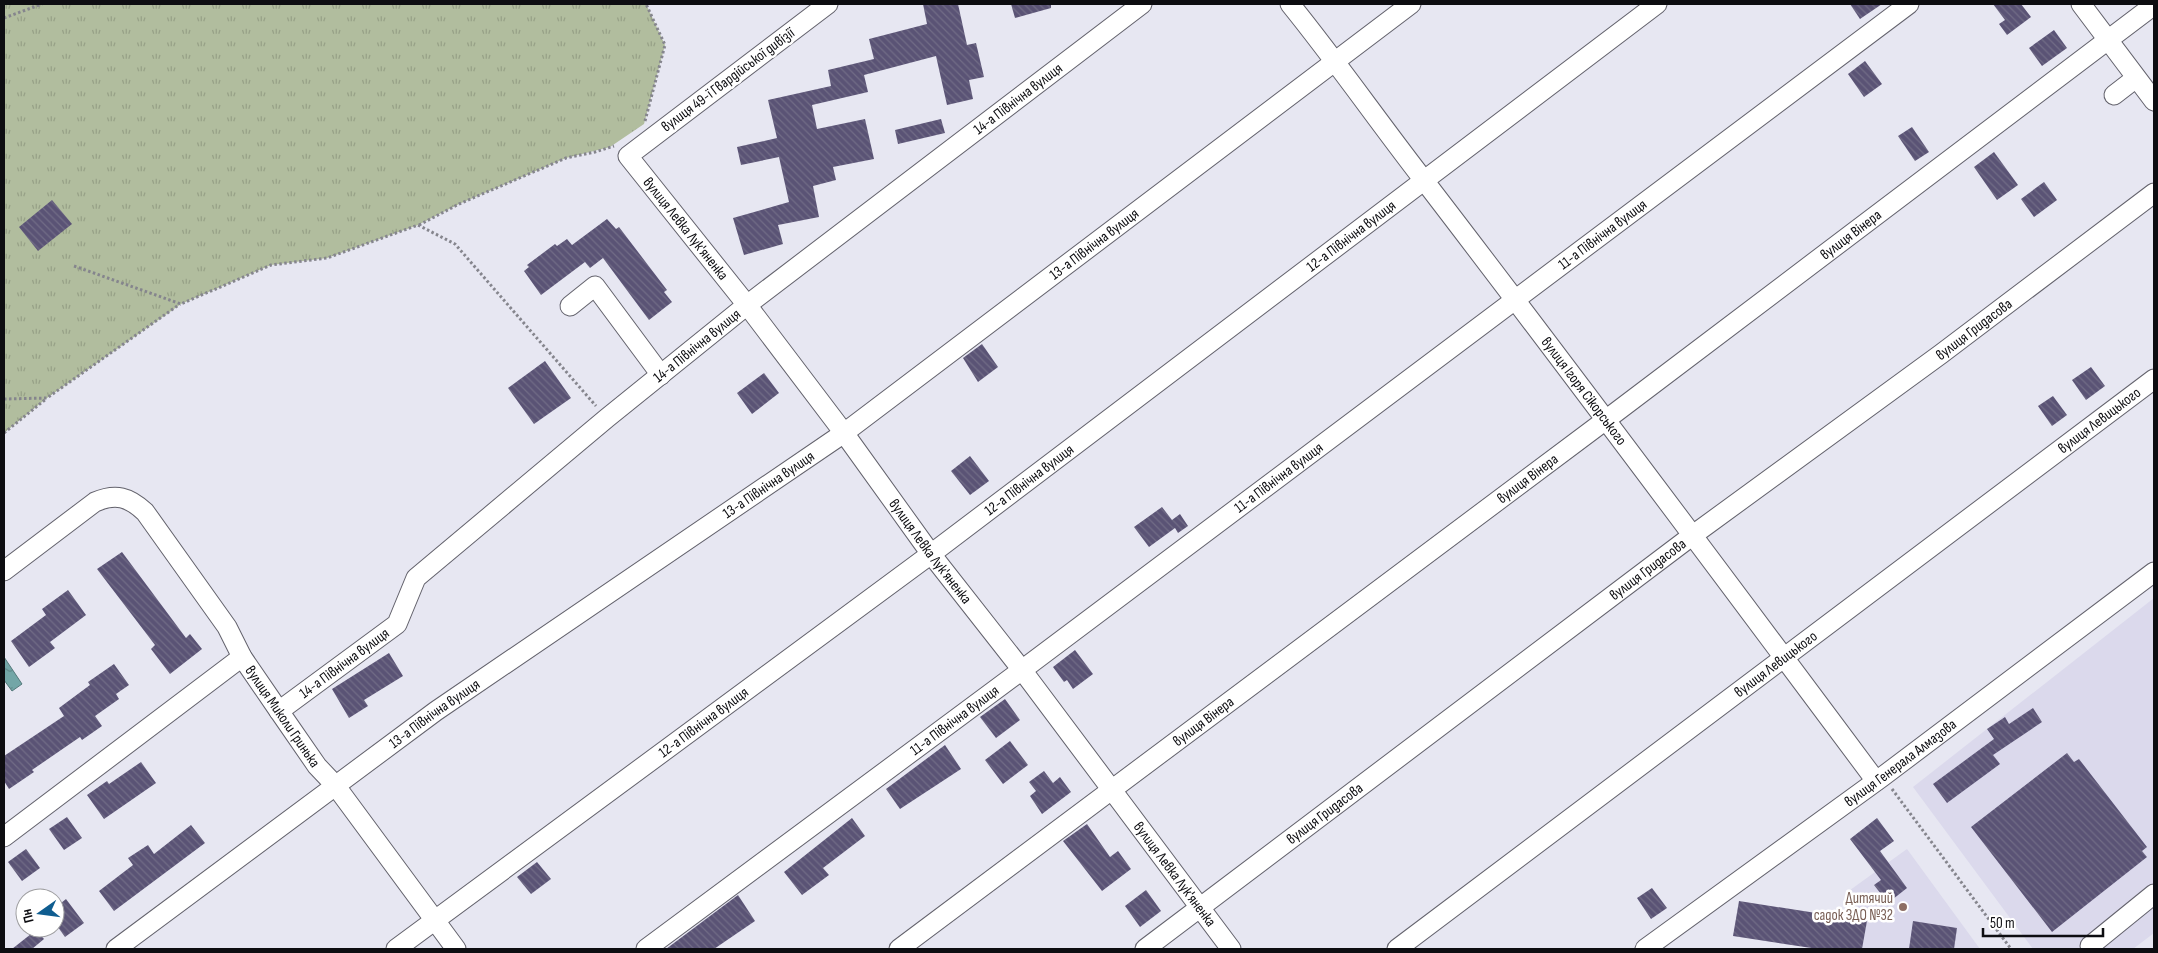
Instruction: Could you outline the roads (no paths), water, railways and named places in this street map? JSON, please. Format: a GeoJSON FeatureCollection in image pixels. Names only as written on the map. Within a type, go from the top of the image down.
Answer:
{"type":"FeatureCollection","features":[{"type":"Feature","properties":{"kind":"street","name":"вулиця 49-ї Гвардійської дивізії"},"geometry":{"type":"LineString","coordinates":[[623,150],[828,4]]}},
{"type":"Feature","properties":{"kind":"street","name":"14-а Північна вулиця"},"geometry":{"type":"LineString","coordinates":[[279,711],[397,624],[416,578],[607,418],[747,305],[1142,4]]}},
{"type":"Feature","properties":{"kind":"street","name":"вулиця Ігоря Сікорського"},"geometry":{"type":"LineString","coordinates":[[1290,4],[1336,60],[1424,180],[1607,419],[1783,657],[1879,779]]}},
{"type":"Feature","properties":{"kind":"street","name":"13-а Північна вулиця"},"geometry":{"type":"LineString","coordinates":[[116,949],[436,711],[844,433],[1411,4]]}},
{"type":"Feature","properties":{"kind":"street","name":"12-а Північна вулиця"},"geometry":{"type":"LineString","coordinates":[[396,949],[931,554],[1657,4]]}},
{"type":"Feature","properties":{"kind":"street","name":"11-а Північна вулиця"},"geometry":{"type":"LineString","coordinates":[[646,949],[1022,670],[1909,4]]}},
{"type":"Feature","properties":{"kind":"street"},"geometry":{"type":"LineString","coordinates":[[2081,4],[2154,101]]}},
{"type":"Feature","properties":{"kind":"street","name":"вулиця Вінера"},"geometry":{"type":"LineString","coordinates":[[899,949],[1607,419],[2154,5]]}},
{"type":"Feature","properties":{"kind":"street"},"geometry":{"type":"LineString","coordinates":[[2114,95],[2136,78]]}},
{"type":"Feature","properties":{"kind":"street","name":"вулиця Левка Лук'яненка"},"geometry":{"type":"LineString","coordinates":[[623,150],[747,305],[844,433],[931,554],[1022,670],[1231,949]]}},
{"type":"Feature","properties":{"kind":"street","name":"вулиця Гридасова"},"geometry":{"type":"LineString","coordinates":[[1145,949],[1693,535],[1949,348],[2154,194]]}},
{"type":"Feature","properties":{"kind":"street"},"geometry":{"type":"LineString","coordinates":[[570,306],[595,286],[661,375]]}},
{"type":"Feature","properties":{"kind":"street","name":"вулиця Левицького"},"geometry":{"type":"LineString","coordinates":[[1397,949],[2154,379]]}},
{"type":"Feature","properties":{"kind":"street","name":"вулиця Миколи Гринька"},"geometry":{"type":"LineString","coordinates":[[4,571],[96,502],[106,497],[116,496],[136,503],[145,512],[227,627],[242,656],[317,766],[335,785],[456,949]]}},
{"type":"Feature","properties":{"kind":"street","name":"вулиця Генерала Алмазова"},"geometry":{"type":"LineString","coordinates":[[1645,949],[1879,779],[2154,572]]}},
{"type":"Feature","properties":{"kind":"street"},"geometry":{"type":"LineString","coordinates":[[4,837],[242,656]]}},
{"type":"Feature","properties":{"kind":"street"},"geometry":{"type":"LineString","coordinates":[[2093,949],[2090,946],[2154,894]]}},
{"type":"Feature","properties":{"kind":"water"},"geometry":{"type":"Polygon","coordinates":[[[4,657],[22,684],[12,691],[4,680],[4,657]]]}},
{"type":"Feature","properties":{"kind":"place","name":"Дитячий садок ЗДО №32"},"geometry":{"type":"Point","coordinates":[1903,907]}}]}
